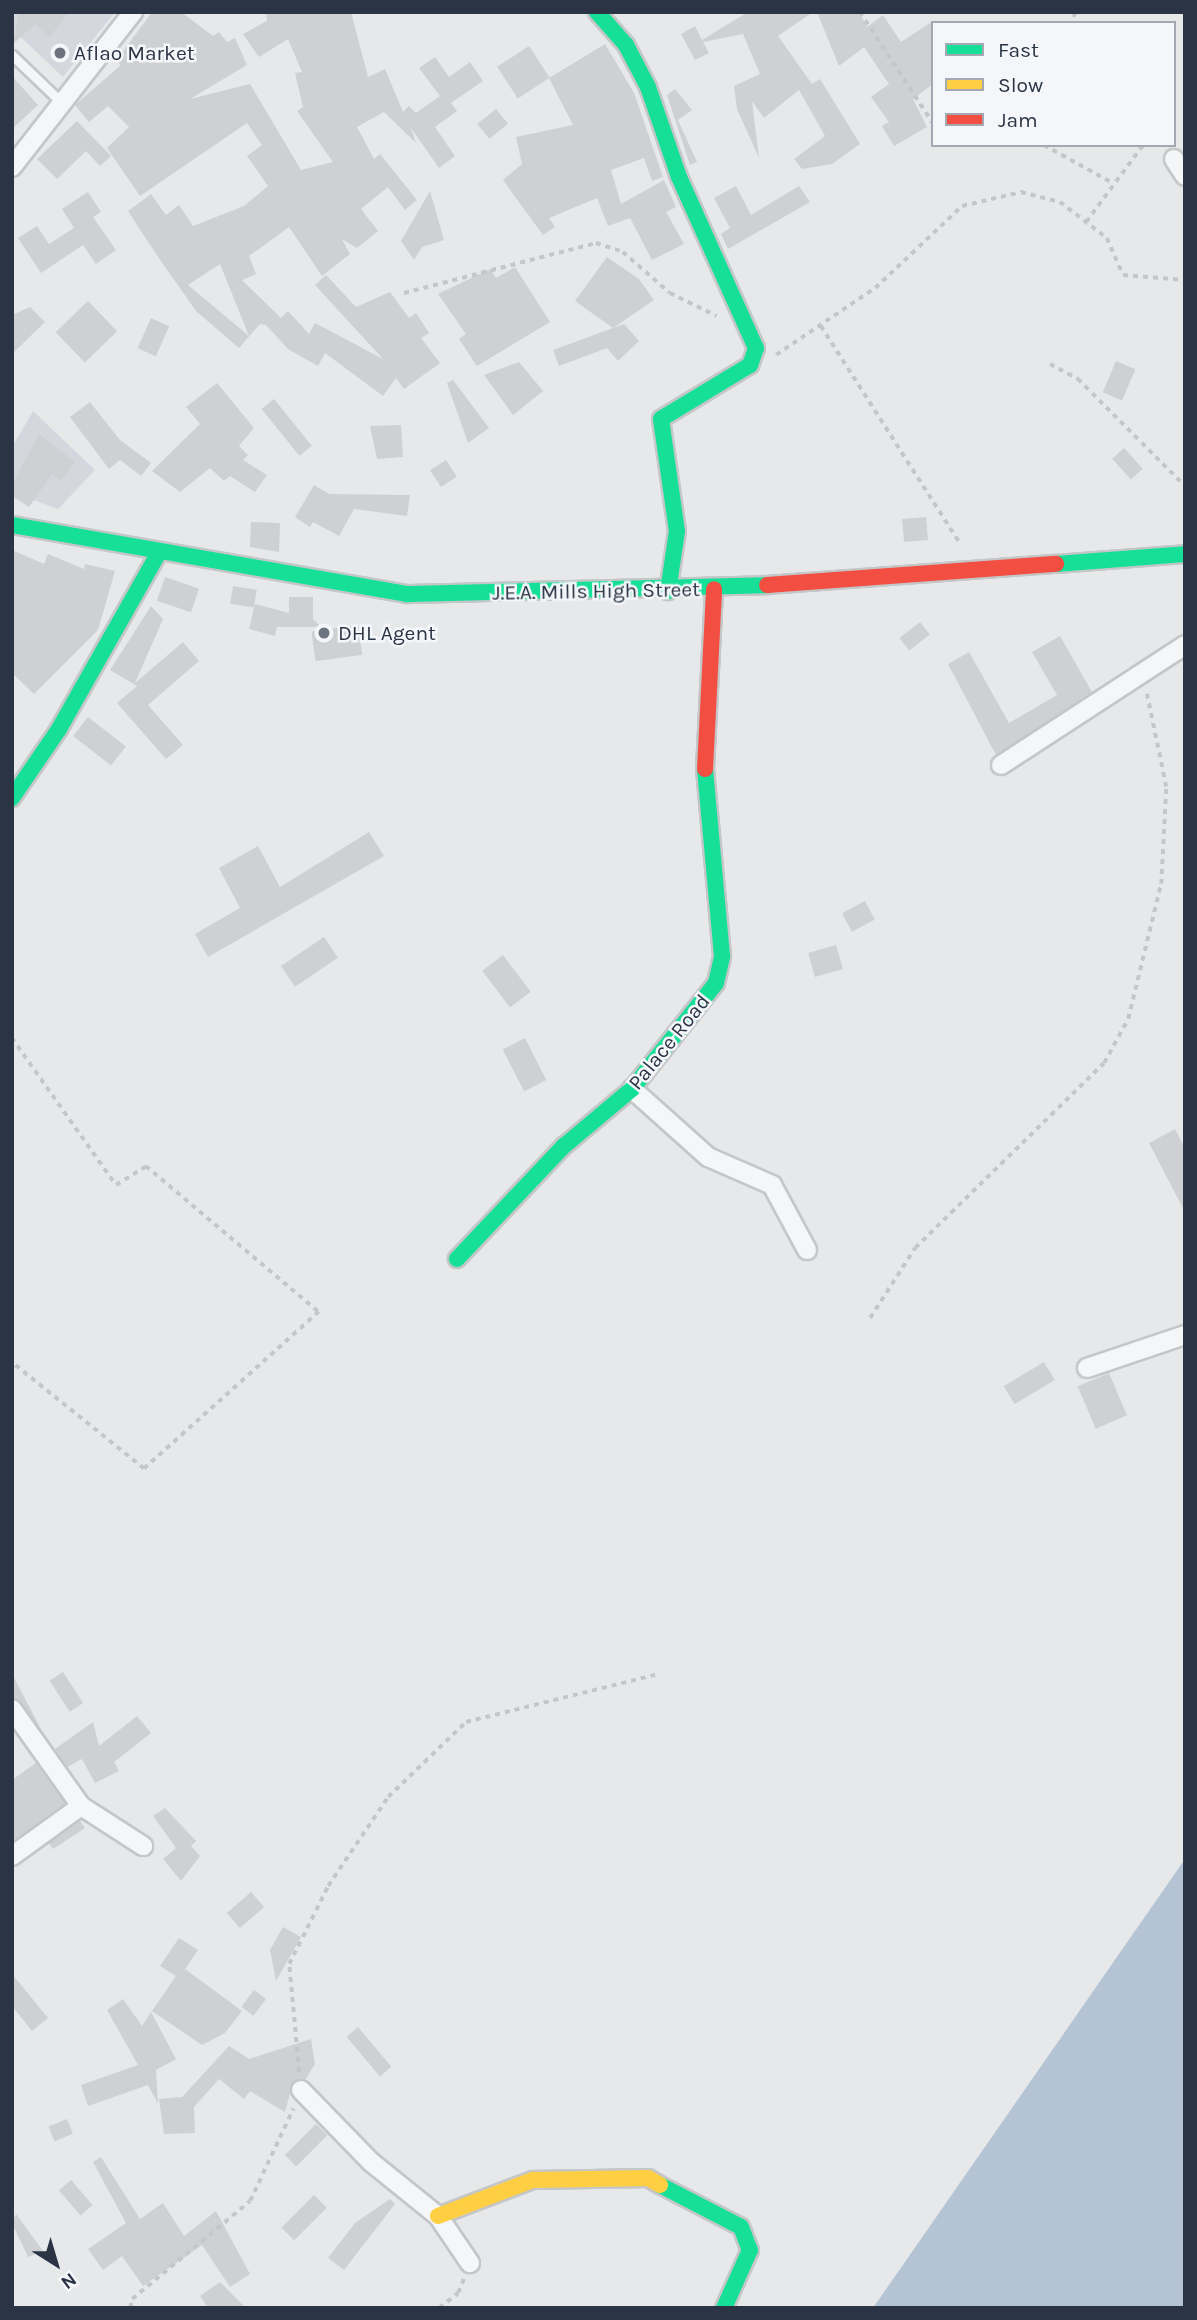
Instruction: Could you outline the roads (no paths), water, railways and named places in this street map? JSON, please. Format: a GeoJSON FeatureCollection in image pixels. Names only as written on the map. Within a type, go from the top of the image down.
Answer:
{"type":"FeatureCollection","features":[{"type":"Feature","properties":{"kind":"main road"},"geometry":{"type":"LineString","coordinates":[[597,12],[626,45],[648,87],[679,177],[757,357],[661,419],[677,531],[668,592]]}},
{"type":"Feature","properties":{"kind":"main road","name":"J.E.A. Mills High Street"},"geometry":{"type":"LineString","coordinates":[[12,525],[376,592],[668,592],[1185,554]]}},
{"type":"Feature","properties":{"kind":"main road"},"geometry":{"type":"LineString","coordinates":[[12,798],[59,729],[158,554]]}},
{"type":"Feature","properties":{"kind":"main road","name":"Palace Road"},"geometry":{"type":"LineString","coordinates":[[457,1259],[564,1146],[632,1089],[716,983],[722,957],[702,740],[714,589]]}},
{"type":"Feature","properties":{"kind":"main road"},"geometry":{"type":"LineString","coordinates":[[438,2216],[533,2180],[648,2178],[741,2227],[750,2250],[724,2308]]}},
{"type":"Feature","properties":{"kind":"street"},"geometry":{"type":"LineString","coordinates":[[12,167],[133,12]]}},
{"type":"Feature","properties":{"kind":"street"},"geometry":{"type":"LineString","coordinates":[[1174,159],[1185,176]]}},
{"type":"Feature","properties":{"kind":"street"},"geometry":{"type":"LineString","coordinates":[[1001,765],[1143,675],[1185,645]]}},
{"type":"Feature","properties":{"kind":"street"},"geometry":{"type":"LineString","coordinates":[[632,1089],[708,1157],[772,1185],[807,1250]]}},
{"type":"Feature","properties":{"kind":"street"},"geometry":{"type":"LineString","coordinates":[[1087,1368],[1185,1335]]}},
{"type":"Feature","properties":{"kind":"street"},"geometry":{"type":"LineString","coordinates":[[12,1709],[81,1806],[143,1846]]}},
{"type":"Feature","properties":{"kind":"street"},"geometry":{"type":"LineString","coordinates":[[12,1856],[81,1806]]}},
{"type":"Feature","properties":{"kind":"street"},"geometry":{"type":"LineString","coordinates":[[301,2090],[371,2162],[438,2216],[470,2263]]}},
{"type":"Feature","properties":{"kind":"lane"},"geometry":{"type":"LineString","coordinates":[[12,55],[62,103]]}},
{"type":"Feature","properties":{"kind":"water"},"geometry":{"type":"Polygon","coordinates":[[[1185,1859],[1185,2308],[873,2308],[1185,1859]]]}},
{"type":"Feature","properties":{"kind":"place","name":"Aflao Market"},"geometry":{"type":"Point","coordinates":[60,53]}},
{"type":"Feature","properties":{"kind":"place","name":"DHL Agent"},"geometry":{"type":"Point","coordinates":[324,633]}}]}
